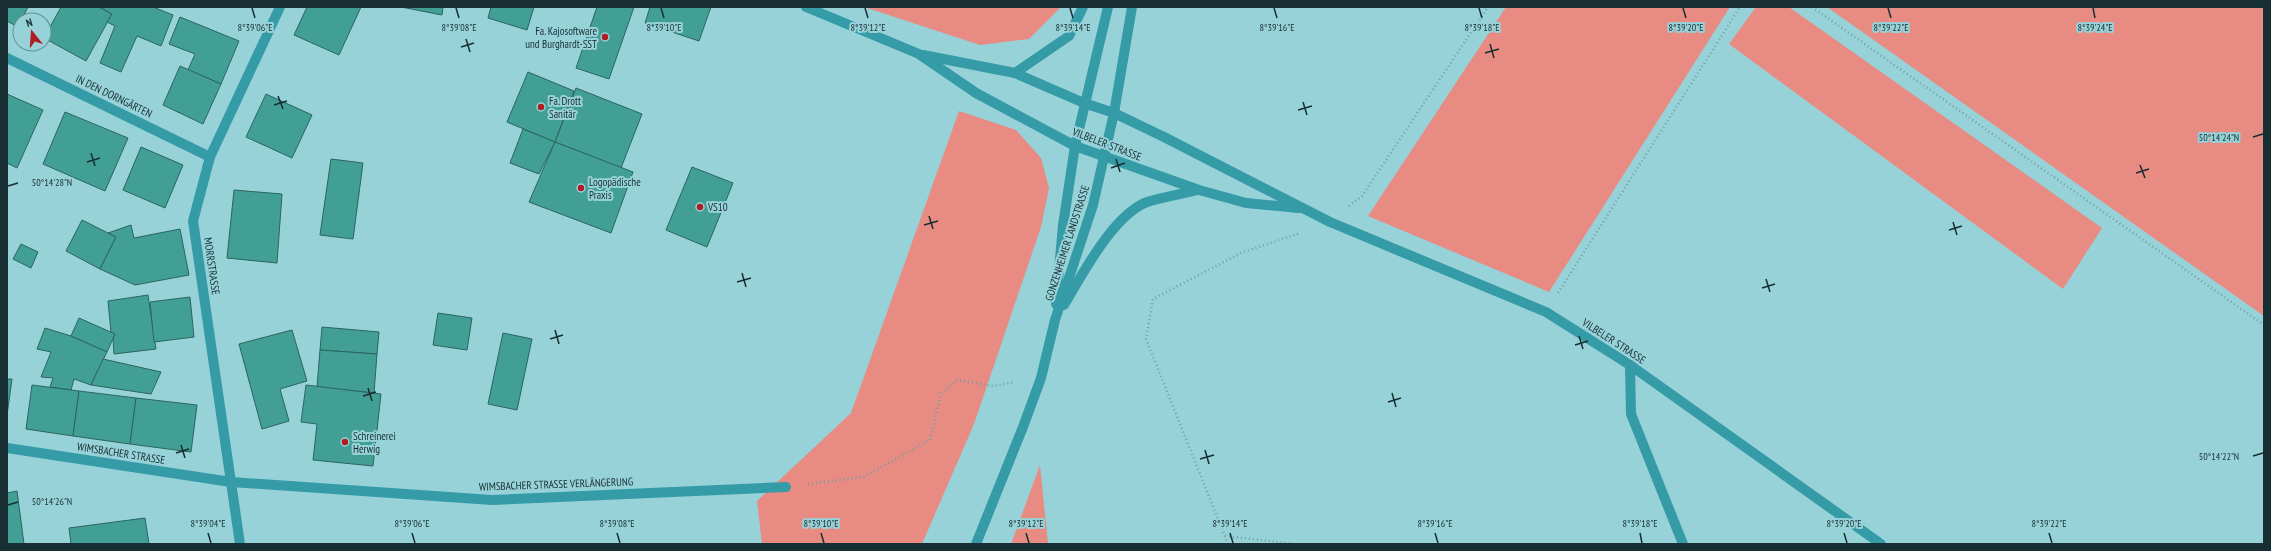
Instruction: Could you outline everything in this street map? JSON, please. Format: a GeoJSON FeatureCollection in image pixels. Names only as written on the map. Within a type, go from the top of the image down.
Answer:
{"type":"FeatureCollection","features":[{"type":"Feature","properties":{"kind":"street","name":"MORRSTRASSE"},"geometry":{"type":"LineString","coordinates":[[240,544],[193,221],[210,157],[280,7]]}},
{"type":"Feature","properties":{"kind":"street","name":"VILBELER STRASSE"},"geometry":{"type":"LineString","coordinates":[[806,7],[919,54],[1015,73],[1084,103],[1114,113],[1330,222],[1546,312],[1630,365],[1881,544]]}},
{"type":"Feature","properties":{"kind":"street"},"geometry":{"type":"LineString","coordinates":[[1015,73],[1068,36],[1084,7]]}},
{"type":"Feature","properties":{"kind":"street","name":"GONZENHEIMER LANDSTRASSE"},"geometry":{"type":"LineString","coordinates":[[1055,320],[1063,225],[1075,146],[1108,7]]}},
{"type":"Feature","properties":{"kind":"street","name":"GONZENHEIMER LANDSTRASSE"},"geometry":{"type":"LineString","coordinates":[[976,544],[1024,427],[1041,378],[1055,320],[1093,205],[1114,113],[1132,7]]}},
{"type":"Feature","properties":{"kind":"street","name":"VILBELER STRASSE"},"geometry":{"type":"LineString","coordinates":[[919,54],[976,93],[1075,146],[1199,190],[1246,202],[1305,209]]}},
{"type":"Feature","properties":{"kind":"street","name":"IN DEN DORNGÄRTEN"},"geometry":{"type":"LineString","coordinates":[[7,58],[210,157]]}},
{"type":"Feature","properties":{"kind":"street"},"geometry":{"type":"LineString","coordinates":[[1055,320],[1100,246],[1120,221],[1145,203],[1199,190]]}},
{"type":"Feature","properties":{"kind":"street"},"geometry":{"type":"LineString","coordinates":[[1630,365],[1631,414],[1683,544]]}},
{"type":"Feature","properties":{"kind":"street","name":"WIMSBACHER STRASSE"},"geometry":{"type":"LineString","coordinates":[[7,448],[231,482]]}},
{"type":"Feature","properties":{"kind":"street","name":"WIMSBACHER STRASSE VERLÄNGERUNG"},"geometry":{"type":"LineString","coordinates":[[231,482],[492,500],[786,487]]}},
{"type":"Feature","properties":{"kind":"path"},"geometry":{"type":"LineString","coordinates":[[1228,544],[1146,339],[1153,299],[1241,253],[1330,222],[1362,196],[1488,7]]}},
{"type":"Feature","properties":{"kind":"path"},"geometry":{"type":"LineString","coordinates":[[1546,312],[1740,7]]}},
{"type":"Feature","properties":{"kind":"path"},"geometry":{"type":"LineString","coordinates":[[1812,7],[2264,325]]}},
{"type":"Feature","properties":{"kind":"path"},"geometry":{"type":"LineString","coordinates":[[786,487],[863,477],[930,440],[942,393],[957,380],[992,386],[1041,378]]}},
{"type":"Feature","properties":{"kind":"path"},"geometry":{"type":"LineString","coordinates":[[1225,536],[1296,544]]}},
{"type":"Feature","properties":{"kind":"shaded area"},"geometry":{"type":"Polygon","coordinates":[[[864,7],[1061,7],[1029,39],[980,45],[864,7]]]}},
{"type":"Feature","properties":{"kind":"shaded area"},"geometry":{"type":"Polygon","coordinates":[[[1506,7],[1730,7],[1549,292],[1368,216],[1506,7]]]}},
{"type":"Feature","properties":{"kind":"shaded area"},"geometry":{"type":"Polygon","coordinates":[[[1756,7],[1789,7],[2102,228],[2063,289],[1729,44],[1756,7]]]}},
{"type":"Feature","properties":{"kind":"shaded area"},"geometry":{"type":"Polygon","coordinates":[[[1827,7],[2264,7],[2264,316],[1827,7]]]}},
{"type":"Feature","properties":{"kind":"shaded area"},"geometry":{"type":"Polygon","coordinates":[[[959,111],[1016,130],[1041,158],[1049,188],[1041,227],[974,424],[922,544],[762,544],[757,501],[851,413],[959,111]]]}},
{"type":"Feature","properties":{"kind":"shaded area"},"geometry":{"type":"Polygon","coordinates":[[[1040,465],[1048,544],[1011,544],[1040,465]]]}},
{"type":"Feature","properties":{"kind":"building"},"geometry":{"type":"Polygon","coordinates":[[[7,7],[28,7],[26,12],[12,12],[12,24],[7,21],[7,7]]]}},
{"type":"Feature","properties":{"kind":"building"},"geometry":{"type":"Polygon","coordinates":[[[61,7],[99,7],[112,14],[86,61],[52,42],[52,23],[61,7]]]}},
{"type":"Feature","properties":{"kind":"building"},"geometry":{"type":"Polygon","coordinates":[[[99,7],[153,7],[173,15],[161,46],[137,36],[121,72],[100,63],[115,26],[107,22],[112,14],[99,7]]]}},
{"type":"Feature","properties":{"kind":"building"},"geometry":{"type":"Polygon","coordinates":[[[307,7],[361,7],[339,55],[294,35],[307,7]]]}},
{"type":"Feature","properties":{"kind":"building"},"geometry":{"type":"Polygon","coordinates":[[[401,7],[443,7],[442,15],[401,7]]]}},
{"type":"Feature","properties":{"kind":"building"},"geometry":{"type":"Polygon","coordinates":[[[491,7],[534,7],[527,30],[488,18],[491,7]]]}},
{"type":"Feature","properties":{"kind":"building","name":"Fa. Kajosoftware und Burghardt-SST"},"geometry":{"type":"Polygon","coordinates":[[[597,7],[634,7],[609,79],[576,68],[597,7]]]}},
{"type":"Feature","properties":{"kind":"building"},"geometry":{"type":"Polygon","coordinates":[[[650,7],[711,7],[699,41],[645,23],[650,7]]]}},
{"type":"Feature","properties":{"kind":"building"},"geometry":{"type":"Polygon","coordinates":[[[180,17],[239,41],[221,84],[188,70],[195,54],[169,44],[180,17]]]}},
{"type":"Feature","properties":{"kind":"building"},"geometry":{"type":"Polygon","coordinates":[[[180,66],[221,84],[203,124],[163,105],[180,66]]]}},
{"type":"Feature","properties":{"kind":"building","name":"Fa. Drott Sanitär"},"geometry":{"type":"Polygon","coordinates":[[[528,72],[574,91],[555,142],[507,122],[528,72]]]}},
{"type":"Feature","properties":{"kind":"building"},"geometry":{"type":"Polygon","coordinates":[[[576,88],[642,114],[621,168],[555,142],[576,88]]]}},
{"type":"Feature","properties":{"kind":"building"},"geometry":{"type":"Polygon","coordinates":[[[7,94],[43,110],[17,168],[7,163],[7,94]]]}},
{"type":"Feature","properties":{"kind":"building"},"geometry":{"type":"Polygon","coordinates":[[[266,94],[312,115],[292,158],[246,137],[266,94]]]}},
{"type":"Feature","properties":{"kind":"building"},"geometry":{"type":"Polygon","coordinates":[[[65,112],[128,138],[105,191],[43,164],[65,112]]]}},
{"type":"Feature","properties":{"kind":"building"},"geometry":{"type":"Polygon","coordinates":[[[523,129],[555,142],[539,174],[510,163],[523,129]]]}},
{"type":"Feature","properties":{"kind":"building","name":"Logopädische Praxis"},"geometry":{"type":"Polygon","coordinates":[[[555,142],[633,172],[611,233],[529,202],[555,142]]]}},
{"type":"Feature","properties":{"kind":"building"},"geometry":{"type":"Polygon","coordinates":[[[141,147],[183,165],[165,208],[123,190],[141,147]]]}},
{"type":"Feature","properties":{"kind":"building"},"geometry":{"type":"Polygon","coordinates":[[[331,159],[363,163],[353,239],[320,235],[331,159]]]}},
{"type":"Feature","properties":{"kind":"building","name":"VS10"},"geometry":{"type":"Polygon","coordinates":[[[692,167],[733,183],[707,247],[666,230],[692,167]]]}},
{"type":"Feature","properties":{"kind":"building"},"geometry":{"type":"Polygon","coordinates":[[[234,190],[282,194],[277,263],[227,258],[234,190]]]}},
{"type":"Feature","properties":{"kind":"building"},"geometry":{"type":"Polygon","coordinates":[[[82,220],[116,237],[100,269],[66,251],[82,220]]]}},
{"type":"Feature","properties":{"kind":"building"},"geometry":{"type":"Polygon","coordinates":[[[131,225],[134,238],[180,229],[189,275],[135,285],[100,269],[116,237],[108,233],[131,225]]]}},
{"type":"Feature","properties":{"kind":"building"},"geometry":{"type":"Polygon","coordinates":[[[21,244],[38,252],[31,268],[13,259],[21,244]]]}},
{"type":"Feature","properties":{"kind":"building"},"geometry":{"type":"Polygon","coordinates":[[[148,295],[156,349],[114,354],[113,339],[115,334],[111,332],[108,301],[148,295]]]}},
{"type":"Feature","properties":{"kind":"building"},"geometry":{"type":"Polygon","coordinates":[[[190,297],[194,337],[154,342],[150,302],[190,297]]]}},
{"type":"Feature","properties":{"kind":"building"},"geometry":{"type":"Polygon","coordinates":[[[438,313],[472,318],[467,350],[433,345],[438,313]]]}},
{"type":"Feature","properties":{"kind":"building"},"geometry":{"type":"Polygon","coordinates":[[[79,318],[115,334],[107,352],[71,336],[79,318]]]}},
{"type":"Feature","properties":{"kind":"building"},"geometry":{"type":"Polygon","coordinates":[[[322,327],[379,332],[377,354],[320,350],[322,327]]]}},
{"type":"Feature","properties":{"kind":"building"},"geometry":{"type":"Polygon","coordinates":[[[45,328],[71,336],[107,352],[91,385],[74,379],[71,390],[50,387],[53,378],[41,377],[51,352],[37,349],[45,328]]]}},
{"type":"Feature","properties":{"kind":"building"},"geometry":{"type":"Polygon","coordinates":[[[292,330],[307,381],[280,389],[289,421],[262,429],[239,344],[292,330]]]}},
{"type":"Feature","properties":{"kind":"building"},"geometry":{"type":"Polygon","coordinates":[[[503,333],[532,339],[517,410],[488,404],[503,333]]]}},
{"type":"Feature","properties":{"kind":"building"},"geometry":{"type":"Polygon","coordinates":[[[320,350],[377,354],[374,393],[317,387],[320,350]]]}},
{"type":"Feature","properties":{"kind":"building"},"geometry":{"type":"Polygon","coordinates":[[[103,359],[161,372],[151,394],[91,385],[103,359]]]}},
{"type":"Feature","properties":{"kind":"building"},"geometry":{"type":"Polygon","coordinates":[[[7,379],[12,379],[7,415],[7,379]]]}},
{"type":"Feature","properties":{"kind":"building"},"geometry":{"type":"Polygon","coordinates":[[[32,385],[79,391],[73,436],[26,429],[32,385]]]}},
{"type":"Feature","properties":{"kind":"building","name":"Schreinerei Herwig"},"geometry":{"type":"Polygon","coordinates":[[[306,385],[381,394],[373,466],[313,460],[317,424],[301,422],[306,385]]]}},
{"type":"Feature","properties":{"kind":"building"},"geometry":{"type":"Polygon","coordinates":[[[79,391],[136,398],[130,444],[73,436],[79,391]]]}},
{"type":"Feature","properties":{"kind":"building"},"geometry":{"type":"Polygon","coordinates":[[[136,398],[197,405],[191,452],[130,444],[136,398]]]}},
{"type":"Feature","properties":{"kind":"building"},"geometry":{"type":"Polygon","coordinates":[[[17,491],[24,544],[7,544],[7,493],[17,491]]]}},
{"type":"Feature","properties":{"kind":"building"},"geometry":{"type":"Polygon","coordinates":[[[145,518],[149,544],[71,544],[69,528],[145,518]]]}},
{"type":"Feature","properties":{"kind":"place","name":"Fa. Kajosoftware und Burghardt-SST"},"geometry":{"type":"Point","coordinates":[605,37]}},
{"type":"Feature","properties":{"kind":"place","name":"Fa. Drott Sanitär"},"geometry":{"type":"Point","coordinates":[541,107]}},
{"type":"Feature","properties":{"kind":"place","name":"Logopädische Praxis"},"geometry":{"type":"Point","coordinates":[581,188]}},
{"type":"Feature","properties":{"kind":"place","name":"VS10"},"geometry":{"type":"Point","coordinates":[700,207]}},
{"type":"Feature","properties":{"kind":"place","name":"Schreinerei Herwig"},"geometry":{"type":"Point","coordinates":[345,442]}}]}
